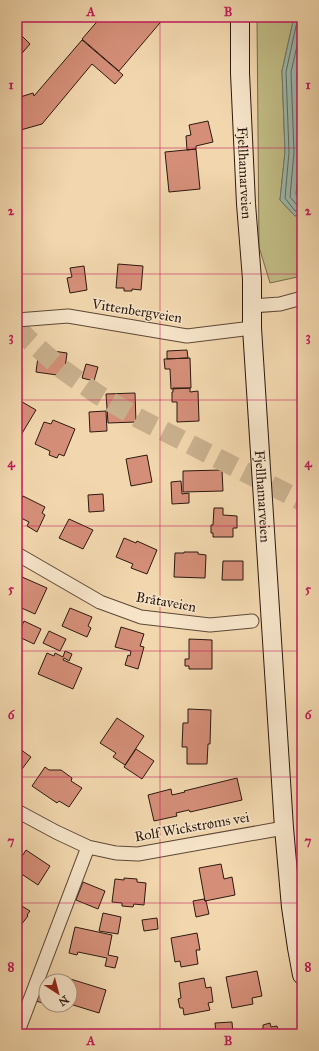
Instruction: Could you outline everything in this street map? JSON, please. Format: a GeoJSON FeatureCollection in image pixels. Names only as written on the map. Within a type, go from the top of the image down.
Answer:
{"type":"FeatureCollection","features":[{"type":"Feature","properties":{"kind":"main road","name":"Fjellhamarveien"},"geometry":{"type":"LineString","coordinates":[[240,17],[240,73],[246,204],[252,279],[252,328],[284,828],[291,908],[302,975]]}},
{"type":"Feature","properties":{"kind":"street"},"geometry":{"type":"LineString","coordinates":[[252,306],[280,304],[302,298]]}},
{"type":"Feature","properties":{"kind":"street","name":"Vittenbergveien"},"geometry":{"type":"LineString","coordinates":[[17,320],[68,316],[187,336],[252,328]]}},
{"type":"Feature","properties":{"kind":"street","name":"Bråtaveien"},"geometry":{"type":"LineString","coordinates":[[17,554],[100,602],[141,617],[210,625],[252,620]]}},
{"type":"Feature","properties":{"kind":"street","name":"Rolf Wickstrøms vei"},"geometry":{"type":"LineString","coordinates":[[17,811],[88,847],[138,854],[284,828]]}},
{"type":"Feature","properties":{"kind":"street"},"geometry":{"type":"LineString","coordinates":[[17,1034],[88,847]]}},
{"type":"Feature","properties":{"kind":"shaded area"},"geometry":{"type":"Polygon","coordinates":[[[257,17],[294,17],[282,71],[285,152],[280,200],[295,216],[302,213],[302,276],[270,283],[259,247],[257,17]]]}},
{"type":"Feature","properties":{"kind":"water"},"geometry":{"type":"Polygon","coordinates":[[[294,17],[302,17],[302,213],[295,216],[280,200],[285,152],[282,71],[294,17]]]}},
{"type":"Feature","properties":{"kind":"building"},"geometry":{"type":"Polygon","coordinates":[[[101,17],[165,17],[119,71],[82,39],[101,17]]]}},
{"type":"Feature","properties":{"kind":"building"},"geometry":{"type":"Polygon","coordinates":[[[20,34],[30,44],[17,59],[17,38],[20,34]]]}},
{"type":"Feature","properties":{"kind":"building"},"geometry":{"type":"Polygon","coordinates":[[[82,40],[123,75],[115,84],[92,64],[42,124],[17,131],[17,98],[33,93],[34,96],[82,40]]]}},
{"type":"Feature","properties":{"kind":"building"},"geometry":{"type":"Polygon","coordinates":[[[208,121],[213,142],[196,146],[196,149],[187,150],[186,136],[191,135],[189,125],[208,121]]]}},
{"type":"Feature","properties":{"kind":"building"},"geometry":{"type":"Polygon","coordinates":[[[196,149],[200,189],[169,192],[165,152],[196,149]]]}},
{"type":"Feature","properties":{"kind":"building"},"geometry":{"type":"Polygon","coordinates":[[[118,264],[143,266],[141,290],[132,289],[132,291],[124,291],[124,288],[116,288],[118,264]]]}},
{"type":"Feature","properties":{"kind":"building"},"geometry":{"type":"Polygon","coordinates":[[[84,266],[87,290],[70,293],[67,278],[72,277],[70,268],[84,266]]]}},
{"type":"Feature","properties":{"kind":"building"},"geometry":{"type":"Polygon","coordinates":[[[39,349],[67,353],[64,376],[36,372],[39,349]]]}},
{"type":"Feature","properties":{"kind":"building"},"geometry":{"type":"Polygon","coordinates":[[[187,350],[188,358],[167,359],[167,351],[187,350]]]}},
{"type":"Feature","properties":{"kind":"building"},"geometry":{"type":"Polygon","coordinates":[[[190,358],[191,388],[171,389],[170,369],[165,369],[164,359],[190,358]]]}},
{"type":"Feature","properties":{"kind":"building"},"geometry":{"type":"Polygon","coordinates":[[[86,364],[98,367],[94,381],[82,378],[86,364]]]}},
{"type":"Feature","properties":{"kind":"building"},"geometry":{"type":"Polygon","coordinates":[[[173,388],[190,388],[190,392],[198,391],[199,421],[177,422],[177,402],[172,402],[173,388]]]}},
{"type":"Feature","properties":{"kind":"building"},"geometry":{"type":"Polygon","coordinates":[[[135,393],[136,422],[108,423],[106,394],[135,393]]]}},
{"type":"Feature","properties":{"kind":"building"},"geometry":{"type":"Polygon","coordinates":[[[17,399],[36,410],[18,440],[17,439],[17,399]]]}},
{"type":"Feature","properties":{"kind":"building"},"geometry":{"type":"Polygon","coordinates":[[[106,411],[107,431],[90,432],[89,412],[106,411]]]}},
{"type":"Feature","properties":{"kind":"building"},"geometry":{"type":"Polygon","coordinates":[[[53,420],[75,429],[64,456],[59,454],[57,458],[49,455],[50,451],[35,444],[44,422],[51,424],[53,420]]]}},
{"type":"Feature","properties":{"kind":"building"},"geometry":{"type":"Polygon","coordinates":[[[147,455],[152,482],[131,486],[126,459],[147,455]]]}},
{"type":"Feature","properties":{"kind":"building"},"geometry":{"type":"Polygon","coordinates":[[[222,470],[223,491],[183,492],[183,471],[222,470]]]}},
{"type":"Feature","properties":{"kind":"building"},"geometry":{"type":"Polygon","coordinates":[[[181,481],[182,494],[189,493],[189,503],[172,504],[171,482],[181,481]]]}},
{"type":"Feature","properties":{"kind":"building"},"geometry":{"type":"Polygon","coordinates":[[[103,494],[104,511],[89,512],[88,495],[103,494]]]}},
{"type":"Feature","properties":{"kind":"building"},"geometry":{"type":"Polygon","coordinates":[[[23,496],[45,507],[42,513],[45,515],[37,532],[27,526],[29,522],[17,516],[17,509],[23,496]]]}},
{"type":"Feature","properties":{"kind":"building"},"geometry":{"type":"Polygon","coordinates":[[[214,508],[223,508],[223,515],[237,516],[237,528],[233,528],[233,537],[213,537],[213,533],[211,533],[211,525],[213,525],[214,508]]]}},
{"type":"Feature","properties":{"kind":"building"},"geometry":{"type":"Polygon","coordinates":[[[69,519],[93,530],[83,549],[59,538],[69,519]]]}},
{"type":"Feature","properties":{"kind":"building"},"geometry":{"type":"Polygon","coordinates":[[[124,538],[136,543],[137,541],[157,550],[147,574],[131,568],[133,564],[116,557],[124,538]]]}},
{"type":"Feature","properties":{"kind":"building"},"geometry":{"type":"Polygon","coordinates":[[[198,552],[198,554],[206,555],[205,578],[174,577],[175,553],[198,552]]]}},
{"type":"Feature","properties":{"kind":"building"},"geometry":{"type":"Polygon","coordinates":[[[223,561],[243,561],[243,580],[222,580],[223,561]]]}},
{"type":"Feature","properties":{"kind":"building"},"geometry":{"type":"Polygon","coordinates":[[[22,577],[47,588],[35,614],[17,606],[17,587],[22,577]]]}},
{"type":"Feature","properties":{"kind":"building"},"geometry":{"type":"Polygon","coordinates":[[[70,608],[92,617],[88,626],[91,628],[87,637],[62,626],[70,608]]]}},
{"type":"Feature","properties":{"kind":"building"},"geometry":{"type":"Polygon","coordinates":[[[24,621],[41,629],[34,644],[17,636],[24,621]]]}},
{"type":"Feature","properties":{"kind":"building"},"geometry":{"type":"Polygon","coordinates":[[[121,627],[144,634],[140,646],[144,647],[138,669],[125,665],[131,651],[115,647],[121,627]]]}},
{"type":"Feature","properties":{"kind":"building"},"geometry":{"type":"Polygon","coordinates":[[[49,631],[66,639],[60,651],[43,643],[49,631]]]}},
{"type":"Feature","properties":{"kind":"building"},"geometry":{"type":"Polygon","coordinates":[[[189,639],[212,640],[212,669],[189,669],[189,666],[185,666],[185,659],[189,659],[189,639]]]}},
{"type":"Feature","properties":{"kind":"building"},"geometry":{"type":"Polygon","coordinates":[[[65,651],[72,654],[69,661],[64,658],[63,660],[82,668],[73,689],[38,674],[47,653],[54,656],[55,653],[63,657],[65,651]]]}},
{"type":"Feature","properties":{"kind":"building"},"geometry":{"type":"Polygon","coordinates":[[[188,709],[211,710],[210,744],[208,744],[207,764],[187,764],[187,747],[182,747],[183,723],[188,723],[188,709]]]}},
{"type":"Feature","properties":{"kind":"building"},"geometry":{"type":"Polygon","coordinates":[[[117,718],[144,736],[125,765],[113,757],[116,753],[100,743],[117,718]]]}},
{"type":"Feature","properties":{"kind":"building"},"geometry":{"type":"Polygon","coordinates":[[[17,747],[31,757],[19,773],[17,771],[17,747]]]}},
{"type":"Feature","properties":{"kind":"building"},"geometry":{"type":"Polygon","coordinates":[[[136,749],[154,761],[142,779],[124,767],[136,749]]]}},
{"type":"Feature","properties":{"kind":"building"},"geometry":{"type":"Polygon","coordinates":[[[45,767],[49,770],[61,770],[72,778],[71,781],[82,788],[69,807],[59,801],[57,803],[32,786],[45,767]]]}},
{"type":"Feature","properties":{"kind":"building"},"geometry":{"type":"Polygon","coordinates":[[[237,778],[242,800],[190,812],[189,810],[176,813],[177,816],[154,821],[148,795],[171,789],[172,795],[237,778]]]}},
{"type":"Feature","properties":{"kind":"building"},"geometry":{"type":"Polygon","coordinates":[[[26,850],[50,866],[38,885],[17,871],[17,864],[26,850]]]}},
{"type":"Feature","properties":{"kind":"building"},"geometry":{"type":"Polygon","coordinates":[[[221,864],[224,879],[232,877],[235,895],[205,901],[199,868],[221,864]]]}},
{"type":"Feature","properties":{"kind":"building"},"geometry":{"type":"Polygon","coordinates":[[[124,878],[137,879],[137,882],[146,883],[144,905],[134,904],[133,907],[122,906],[122,903],[112,902],[115,879],[124,880],[124,878]]]}},
{"type":"Feature","properties":{"kind":"building"},"geometry":{"type":"Polygon","coordinates":[[[83,882],[105,891],[98,909],[76,900],[83,882]]]}},
{"type":"Feature","properties":{"kind":"building"},"geometry":{"type":"Polygon","coordinates":[[[204,899],[206,901],[209,914],[196,917],[193,901],[204,899]]]}},
{"type":"Feature","properties":{"kind":"building"},"geometry":{"type":"Polygon","coordinates":[[[17,903],[30,911],[17,930],[17,903]]]}},
{"type":"Feature","properties":{"kind":"building"},"geometry":{"type":"Polygon","coordinates":[[[103,913],[121,917],[118,934],[99,931],[103,913]]]}},
{"type":"Feature","properties":{"kind":"building"},"geometry":{"type":"Polygon","coordinates":[[[157,918],[158,929],[144,931],[142,920],[157,918]]]}},
{"type":"Feature","properties":{"kind":"building"},"geometry":{"type":"Polygon","coordinates":[[[75,927],[112,935],[108,955],[118,957],[115,968],[105,966],[107,958],[78,952],[77,955],[69,953],[75,927]]]}},
{"type":"Feature","properties":{"kind":"building"},"geometry":{"type":"Polygon","coordinates":[[[197,933],[200,950],[196,950],[198,964],[181,967],[180,961],[175,962],[171,938],[197,933]]]}},
{"type":"Feature","properties":{"kind":"building"},"geometry":{"type":"Polygon","coordinates":[[[257,971],[262,996],[252,998],[253,1004],[232,1008],[226,977],[257,971]]]}},
{"type":"Feature","properties":{"kind":"building"},"geometry":{"type":"Polygon","coordinates":[[[204,978],[206,988],[211,987],[213,1002],[208,1003],[210,1010],[184,1015],[183,1008],[180,1008],[178,999],[181,998],[179,983],[204,978]]]}},
{"type":"Feature","properties":{"kind":"building"},"geometry":{"type":"Polygon","coordinates":[[[78,981],[106,990],[99,1013],[78,1006],[78,981]]]}},
{"type":"Feature","properties":{"kind":"building"},"geometry":{"type":"Polygon","coordinates":[[[232,1022],[233,1034],[216,1034],[215,1023],[232,1022]]]}},
{"type":"Feature","properties":{"kind":"building"},"geometry":{"type":"Polygon","coordinates":[[[270,1023],[271,1027],[277,1026],[279,1034],[237,1034],[263,1029],[263,1025],[270,1023]]]}},
{"type":"Feature","properties":{"kind":"tunnel"},"geometry":{"type":"LineString","coordinates":[[17,328],[62,369],[97,394],[140,419],[302,501]]}}]}
